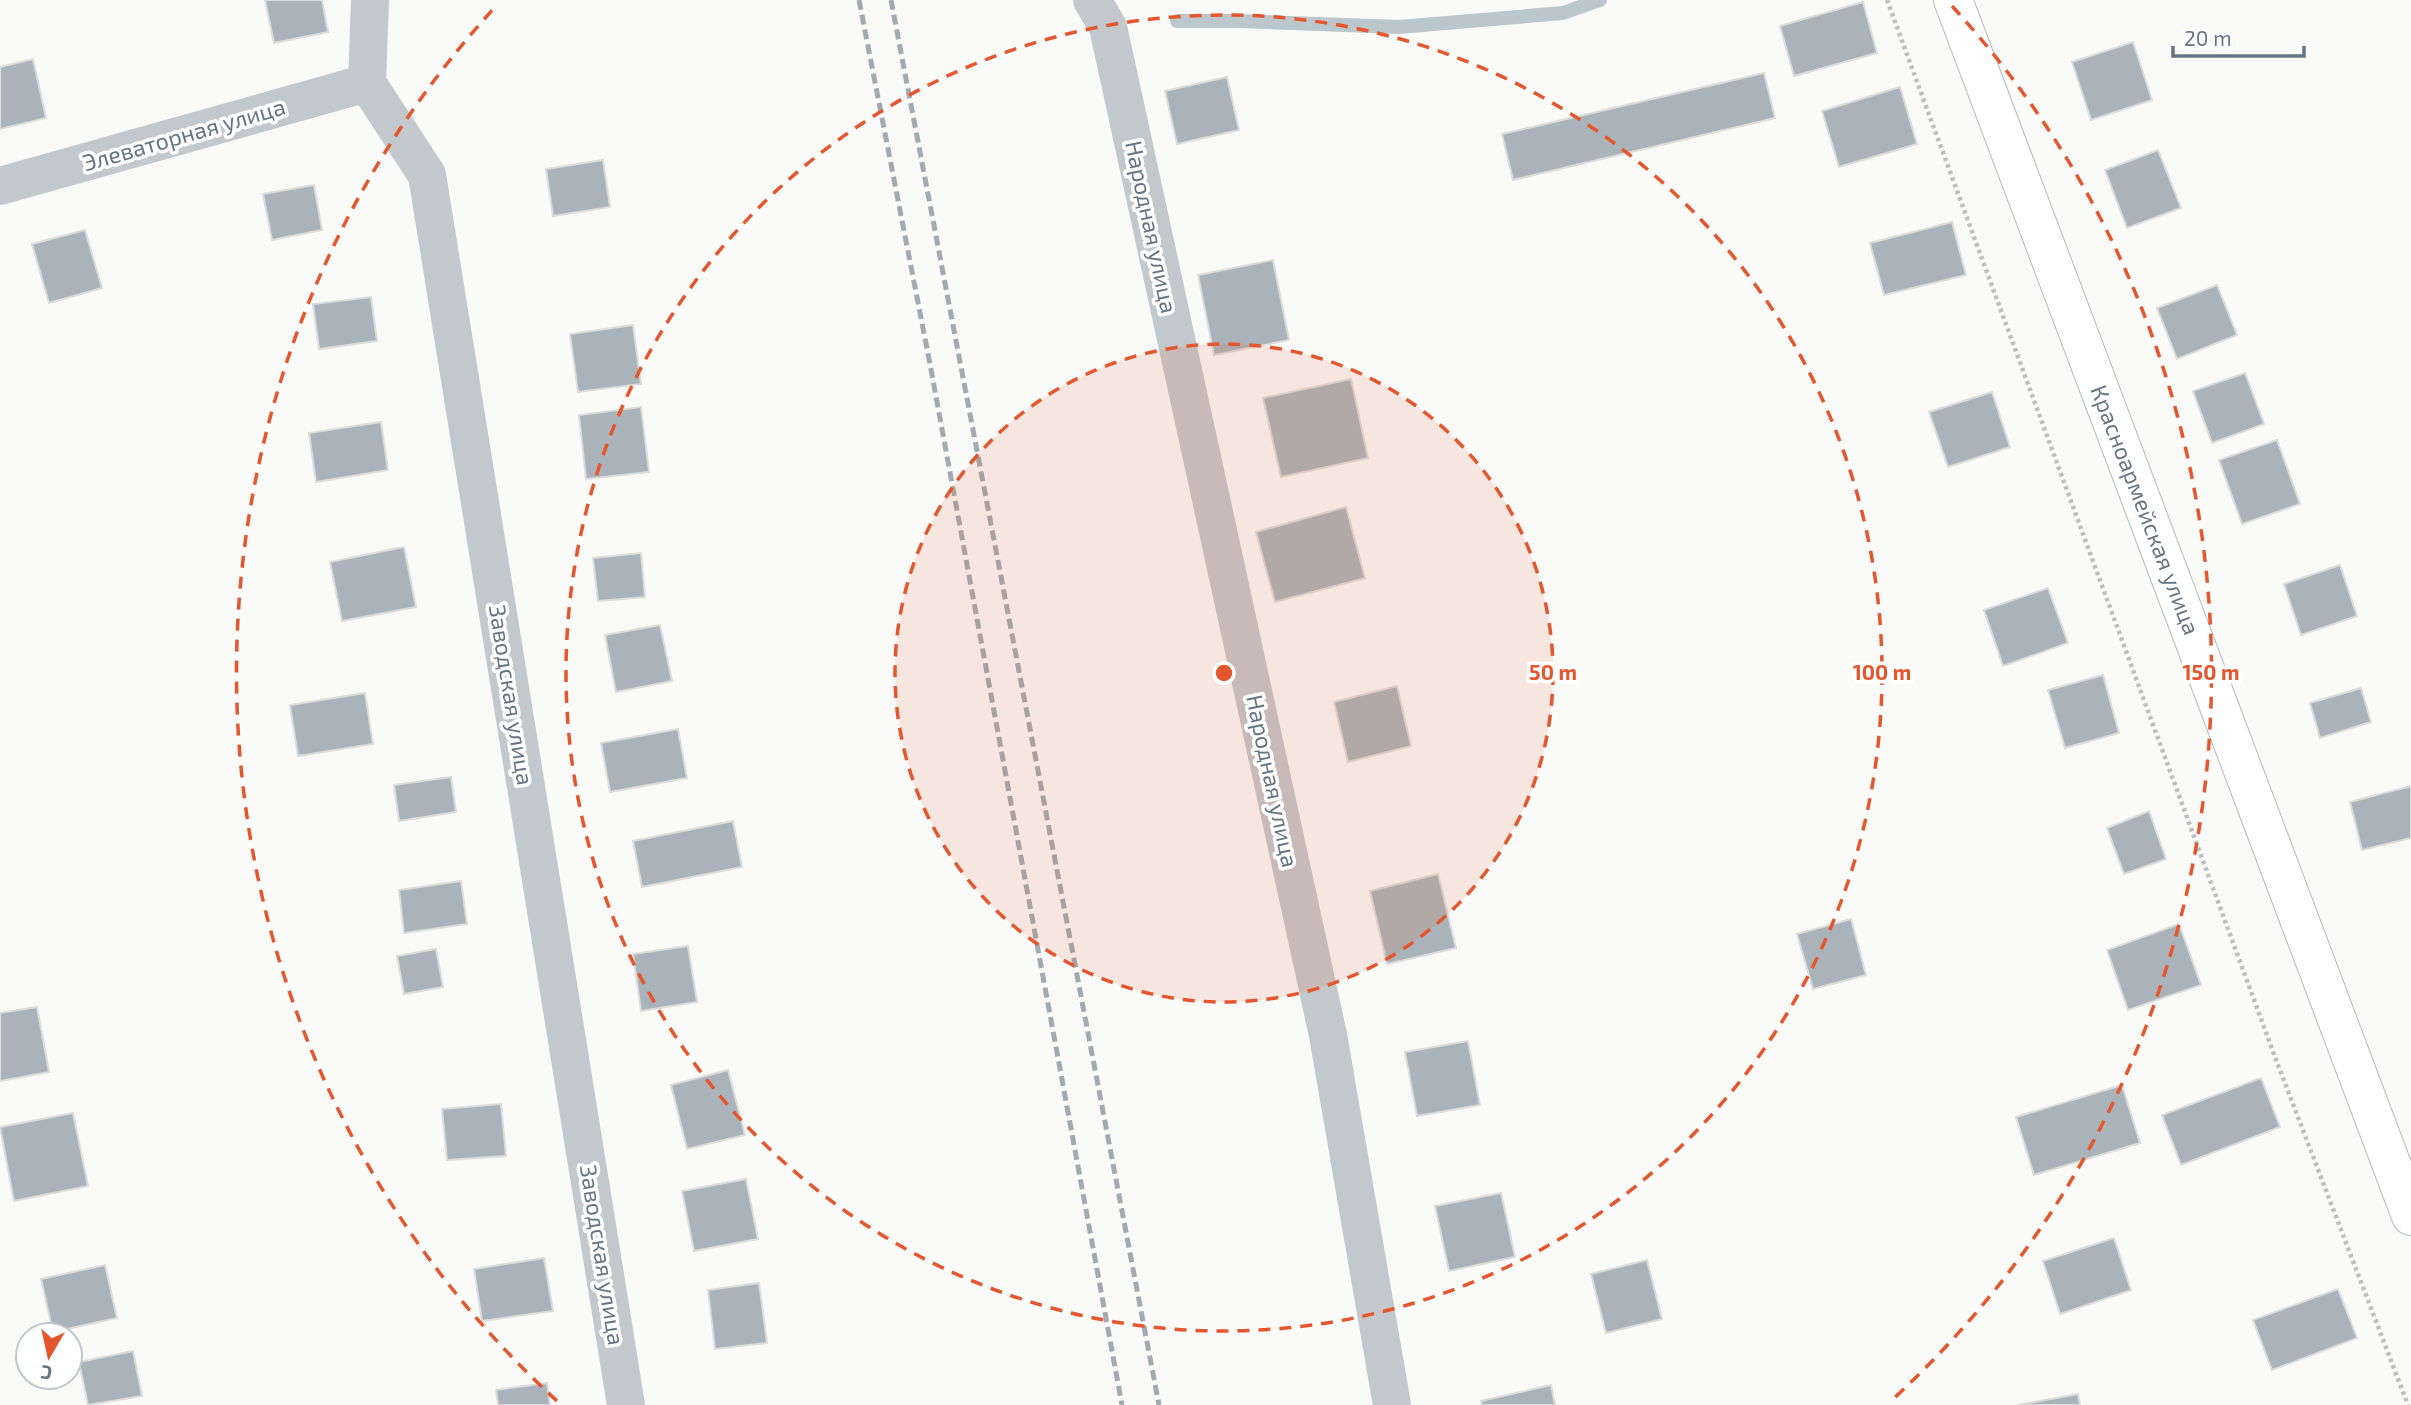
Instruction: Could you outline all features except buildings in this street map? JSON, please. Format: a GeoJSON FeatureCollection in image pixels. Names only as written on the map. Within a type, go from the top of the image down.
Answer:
{"type":"FeatureCollection","features":[{"type":"Feature","properties":{"kind":"street"},"geometry":{"type":"LineString","coordinates":[[367,83],[370,0]]}},
{"type":"Feature","properties":{"kind":"street","name":"Народная улица"},"geometry":{"type":"LineString","coordinates":[[1092,0],[1108,27],[1328,1035],[1392,1405]]}},
{"type":"Feature","properties":{"kind":"street","name":"Красноармейская улица"},"geometry":{"type":"LineString","coordinates":[[1953,0],[2411,1216]]}},
{"type":"Feature","properties":{"kind":"street","name":"Элеваторная улица"},"geometry":{"type":"LineString","coordinates":[[0,186],[367,83]]}},
{"type":"Feature","properties":{"kind":"street","name":"Заводская улица"},"geometry":{"type":"LineString","coordinates":[[367,83],[427,175],[626,1405]]}},
{"type":"Feature","properties":{"kind":"path"},"geometry":{"type":"LineString","coordinates":[[1887,0],[2270,1044],[2408,1405]]}},
{"type":"Feature","properties":{"kind":"waterway"},"geometry":{"type":"LineString","coordinates":[[1177,21],[1399,27],[1563,13],[1600,0]]}},
{"type":"Feature","properties":{"kind":"railway"},"geometry":{"type":"LineString","coordinates":[[859,0],[930,364],[1122,1405]]}},
{"type":"Feature","properties":{"kind":"railway"},"geometry":{"type":"LineString","coordinates":[[891,0],[1159,1405]]}}]}
